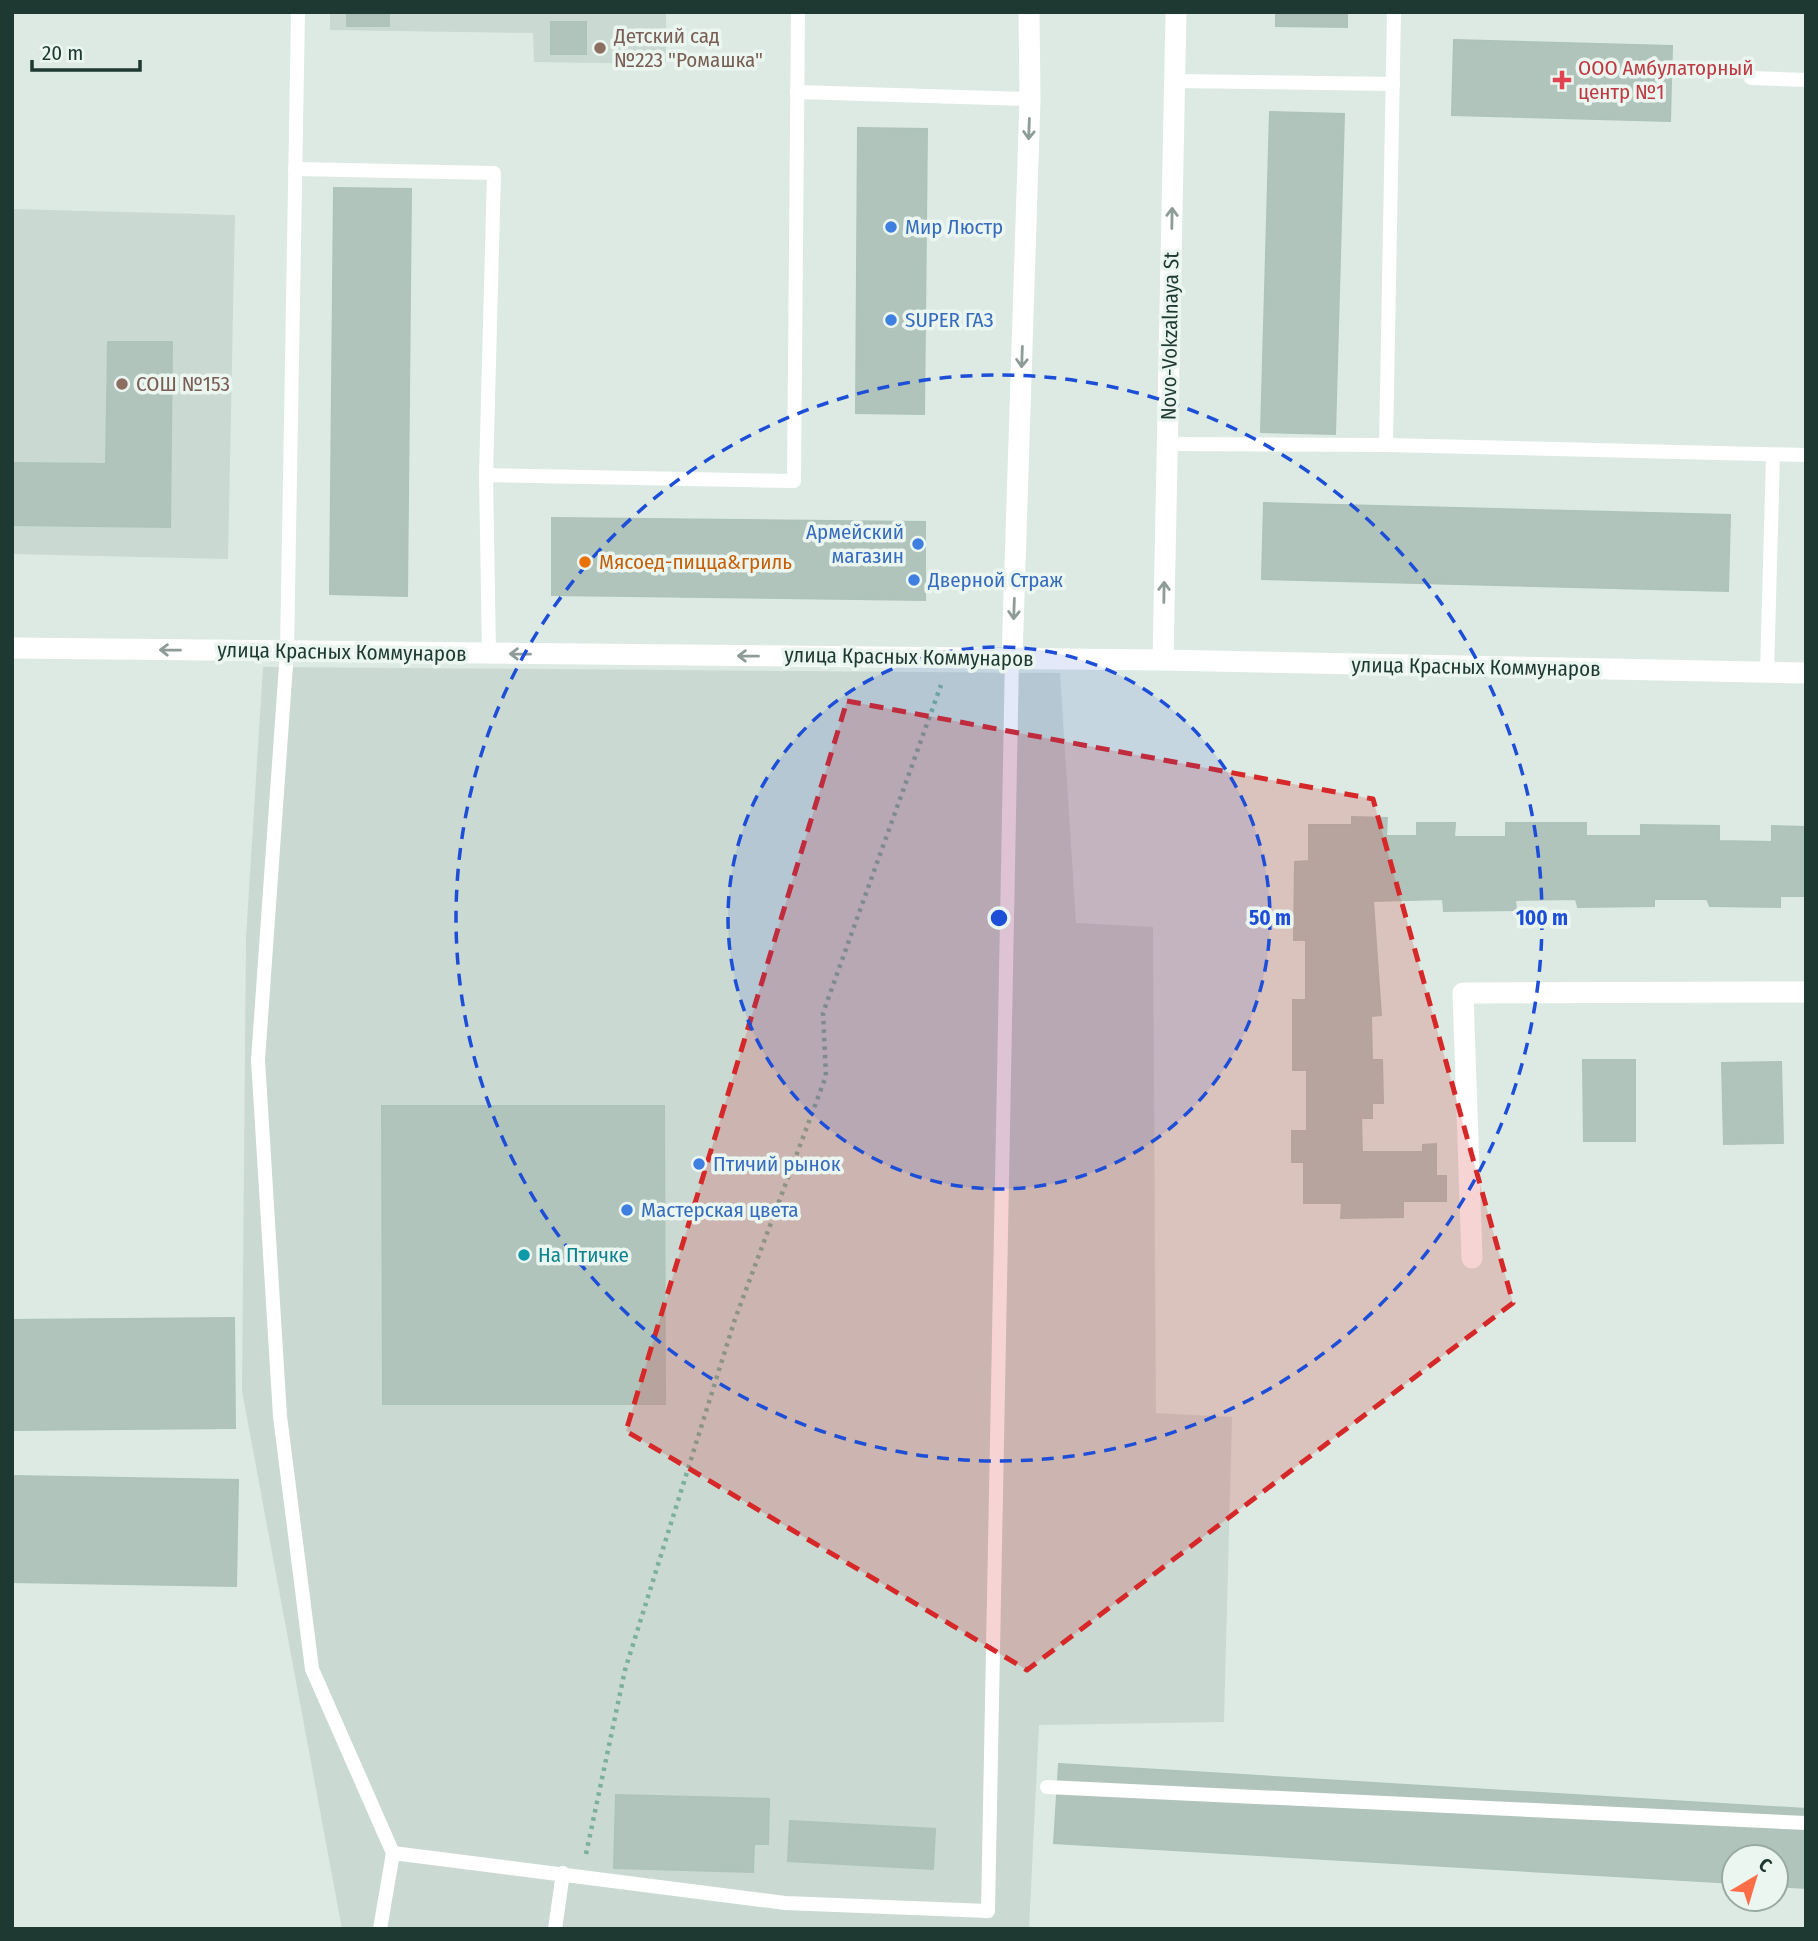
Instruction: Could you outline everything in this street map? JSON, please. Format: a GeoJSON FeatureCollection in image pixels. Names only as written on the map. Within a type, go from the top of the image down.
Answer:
{"type":"FeatureCollection","features":[{"type":"Feature","properties":{"kind":"street"},"geometry":{"type":"LineString","coordinates":[[1012,658],[1030,99],[1029,12]]}},
{"type":"Feature","properties":{"kind":"street","name":"Novo-Vokzalnaya St"},"geometry":{"type":"LineString","coordinates":[[1163,660],[1176,12]]}},
{"type":"Feature","properties":{"kind":"street","name":"улица Красных Коммунаров"},"geometry":{"type":"LineString","coordinates":[[12,648],[1163,660],[1806,673]]}},
{"type":"Feature","properties":{"kind":"street"},"geometry":{"type":"LineString","coordinates":[[1472,1258],[1463,993],[1806,992]]}},
{"type":"Feature","properties":{"kind":"lane"},"geometry":{"type":"LineString","coordinates":[[298,12],[287,651],[258,1060],[280,1416],[312,1669],[393,1853],[380,1929]]}},
{"type":"Feature","properties":{"kind":"lane"},"geometry":{"type":"LineString","coordinates":[[486,475],[794,481],[797,12]]}},
{"type":"Feature","properties":{"kind":"lane"},"geometry":{"type":"LineString","coordinates":[[1386,445],[1394,12]]}},
{"type":"Feature","properties":{"kind":"lane"},"geometry":{"type":"LineString","coordinates":[[1751,78],[1806,80]]}},
{"type":"Feature","properties":{"kind":"lane"},"geometry":{"type":"LineString","coordinates":[[1174,81],[1393,84]]}},
{"type":"Feature","properties":{"kind":"lane"},"geometry":{"type":"LineString","coordinates":[[797,92],[1030,99]]}},
{"type":"Feature","properties":{"kind":"lane"},"geometry":{"type":"LineString","coordinates":[[295,170],[494,173],[486,475],[489,653]]}},
{"type":"Feature","properties":{"kind":"lane"},"geometry":{"type":"LineString","coordinates":[[1168,444],[1386,445],[1806,456]]}},
{"type":"Feature","properties":{"kind":"lane"},"geometry":{"type":"LineString","coordinates":[[1767,673],[1773,455]]}},
{"type":"Feature","properties":{"kind":"lane"},"geometry":{"type":"LineString","coordinates":[[393,1853],[785,1903],[988,1911],[1012,658]]}},
{"type":"Feature","properties":{"kind":"lane"},"geometry":{"type":"LineString","coordinates":[[1047,1787],[1806,1823]]}},
{"type":"Feature","properties":{"kind":"lane"},"geometry":{"type":"LineString","coordinates":[[555,1929],[563,1873]]}},
{"type":"Feature","properties":{"kind":"path"},"geometry":{"type":"LineString","coordinates":[[582,1876],[625,1670],[735,1320],[826,1076],[823,1013],[950,658]]}},
{"type":"Feature","properties":{"kind":"highlighted area"},"geometry":{"type":"Polygon","coordinates":[[[847,701],[1373,799],[1513,1303],[1027,1670],[626,1431],[847,701]]]}},
{"type":"Feature","properties":{"kind":"shaded area","name":"Детский сад №223 \"Ромашка\""},"geometry":{"type":"Polygon","coordinates":[[[330,12],[666,12],[666,64],[534,62],[533,33],[330,30],[330,12]]]}},
{"type":"Feature","properties":{"kind":"shaded area","name":"СОШ №153"},"geometry":{"type":"Polygon","coordinates":[[[12,209],[235,215],[228,559],[12,554],[12,209]]]}},
{"type":"Feature","properties":{"kind":"shaded area","name":"Птичий рынок"},"geometry":{"type":"Polygon","coordinates":[[[263,667],[1060,673],[1076,923],[1153,927],[1156,1413],[1232,1417],[1224,1722],[1039,1725],[1029,1929],[342,1929],[242,1391],[246,937],[263,667]]]}},
{"type":"Feature","properties":{"kind":"building"},"geometry":{"type":"Polygon","coordinates":[[[347,12],[389,12],[389,26],[347,26],[347,12]]]}},
{"type":"Feature","properties":{"kind":"building"},"geometry":{"type":"Polygon","coordinates":[[[1276,12],[1347,12],[1347,27],[1276,26],[1276,12]]]}},
{"type":"Feature","properties":{"kind":"building"},"geometry":{"type":"Polygon","coordinates":[[[551,22],[586,22],[586,54],[551,54],[551,22]]]}},
{"type":"Feature","properties":{"kind":"building","name":"ООО Амбулаторный центр №1"},"geometry":{"type":"Polygon","coordinates":[[[1454,40],[1672,46],[1670,121],[1452,115],[1454,40]]]}},
{"type":"Feature","properties":{"kind":"building"},"geometry":{"type":"Polygon","coordinates":[[[1270,112],[1344,114],[1335,434],[1261,432],[1270,112]]]}},
{"type":"Feature","properties":{"kind":"building"},"geometry":{"type":"Polygon","coordinates":[[[858,128],[927,129],[924,414],[856,413],[858,128]]]}},
{"type":"Feature","properties":{"kind":"building"},"geometry":{"type":"Polygon","coordinates":[[[334,188],[411,189],[407,596],[330,594],[334,188]]]}},
{"type":"Feature","properties":{"kind":"building"},"geometry":{"type":"Polygon","coordinates":[[[108,342],[172,342],[170,527],[12,525],[12,463],[106,464],[108,342]]]}},
{"type":"Feature","properties":{"kind":"building"},"geometry":{"type":"Polygon","coordinates":[[[1264,503],[1730,515],[1728,591],[1262,579],[1264,503]]]}},
{"type":"Feature","properties":{"kind":"building"},"geometry":{"type":"Polygon","coordinates":[[[552,518],[925,522],[925,600],[552,595],[552,518]]]}},
{"type":"Feature","properties":{"kind":"building"},"geometry":{"type":"Polygon","coordinates":[[[1352,817],[1387,818],[1386,836],[1417,836],[1417,823],[1455,823],[1454,837],[1506,837],[1506,823],[1586,823],[1586,836],[1641,836],[1641,825],[1719,826],[1719,841],[1772,842],[1772,826],[1806,827],[1806,896],[1780,896],[1780,907],[1710,906],[1707,899],[1654,899],[1654,906],[1578,907],[1576,899],[1515,900],[1516,910],[1444,911],[1443,899],[1373,901],[1381,1015],[1371,1016],[1372,1060],[1382,1060],[1383,1103],[1372,1103],[1372,1118],[1361,1118],[1362,1152],[1423,1152],[1423,1145],[1436,1144],[1436,1176],[1446,1176],[1446,1201],[1403,1201],[1403,1217],[1341,1218],[1342,1203],[1304,1203],[1304,1162],[1292,1162],[1292,1131],[1307,1131],[1307,1070],[1293,1070],[1293,1000],[1306,1000],[1306,940],[1294,940],[1295,862],[1309,861],[1309,825],[1352,825],[1352,817]]]}},
{"type":"Feature","properties":{"kind":"building"},"geometry":{"type":"Polygon","coordinates":[[[1583,1060],[1635,1060],[1635,1141],[1584,1141],[1583,1060]]]}},
{"type":"Feature","properties":{"kind":"building"},"geometry":{"type":"Polygon","coordinates":[[[1781,1062],[1783,1143],[1724,1144],[1722,1063],[1781,1062]]]}},
{"type":"Feature","properties":{"kind":"building","name":"На Птичке"},"geometry":{"type":"Polygon","coordinates":[[[382,1106],[664,1106],[665,1404],[383,1404],[382,1106]]]}},
{"type":"Feature","properties":{"kind":"building"},"geometry":{"type":"Polygon","coordinates":[[[234,1318],[235,1428],[12,1430],[12,1320],[234,1318]]]}},
{"type":"Feature","properties":{"kind":"building"},"geometry":{"type":"Polygon","coordinates":[[[12,1476],[238,1480],[236,1586],[12,1582],[12,1476]]]}},
{"type":"Feature","properties":{"kind":"building"},"geometry":{"type":"Polygon","coordinates":[[[1059,1764],[1806,1809],[1806,1888],[1790,1887],[1790,1843],[1720,1843],[1720,1882],[1054,1843],[1059,1764]]]}},
{"type":"Feature","properties":{"kind":"building"},"geometry":{"type":"Polygon","coordinates":[[[616,1795],[769,1799],[768,1844],[754,1844],[753,1872],[614,1868],[616,1795]]]}},
{"type":"Feature","properties":{"kind":"building"},"geometry":{"type":"Polygon","coordinates":[[[790,1821],[935,1829],[933,1869],[788,1861],[790,1821]]]}},
{"type":"Feature","properties":{"kind":"place","name":"Детский сад №223 \"Ромашка\""},"geometry":{"type":"Point","coordinates":[600,48]}},
{"type":"Feature","properties":{"kind":"place","name":"ООО Амбулаторный центр №1"},"geometry":{"type":"Point","coordinates":[1562,80]}},
{"type":"Feature","properties":{"kind":"place","name":"Мир Люстр"},"geometry":{"type":"Point","coordinates":[891,227]}},
{"type":"Feature","properties":{"kind":"place","name":"SUPER ГАЗ"},"geometry":{"type":"Point","coordinates":[891,320]}},
{"type":"Feature","properties":{"kind":"place","name":"СОШ №153"},"geometry":{"type":"Point","coordinates":[122,384]}},
{"type":"Feature","properties":{"kind":"place","name":"Армейский магазин"},"geometry":{"type":"Point","coordinates":[918,544]}},
{"type":"Feature","properties":{"kind":"place","name":"Мясоед-пицца&гриль"},"geometry":{"type":"Point","coordinates":[585,562]}},
{"type":"Feature","properties":{"kind":"place","name":"Дверной Страж"},"geometry":{"type":"Point","coordinates":[914,580]}},
{"type":"Feature","properties":{"kind":"place","name":"Птичий рынок"},"geometry":{"type":"Point","coordinates":[699,1164]}},
{"type":"Feature","properties":{"kind":"place","name":"Мастерская цвета"},"geometry":{"type":"Point","coordinates":[627,1210]}},
{"type":"Feature","properties":{"kind":"place","name":"На Птичке"},"geometry":{"type":"Point","coordinates":[524,1255]}}]}
